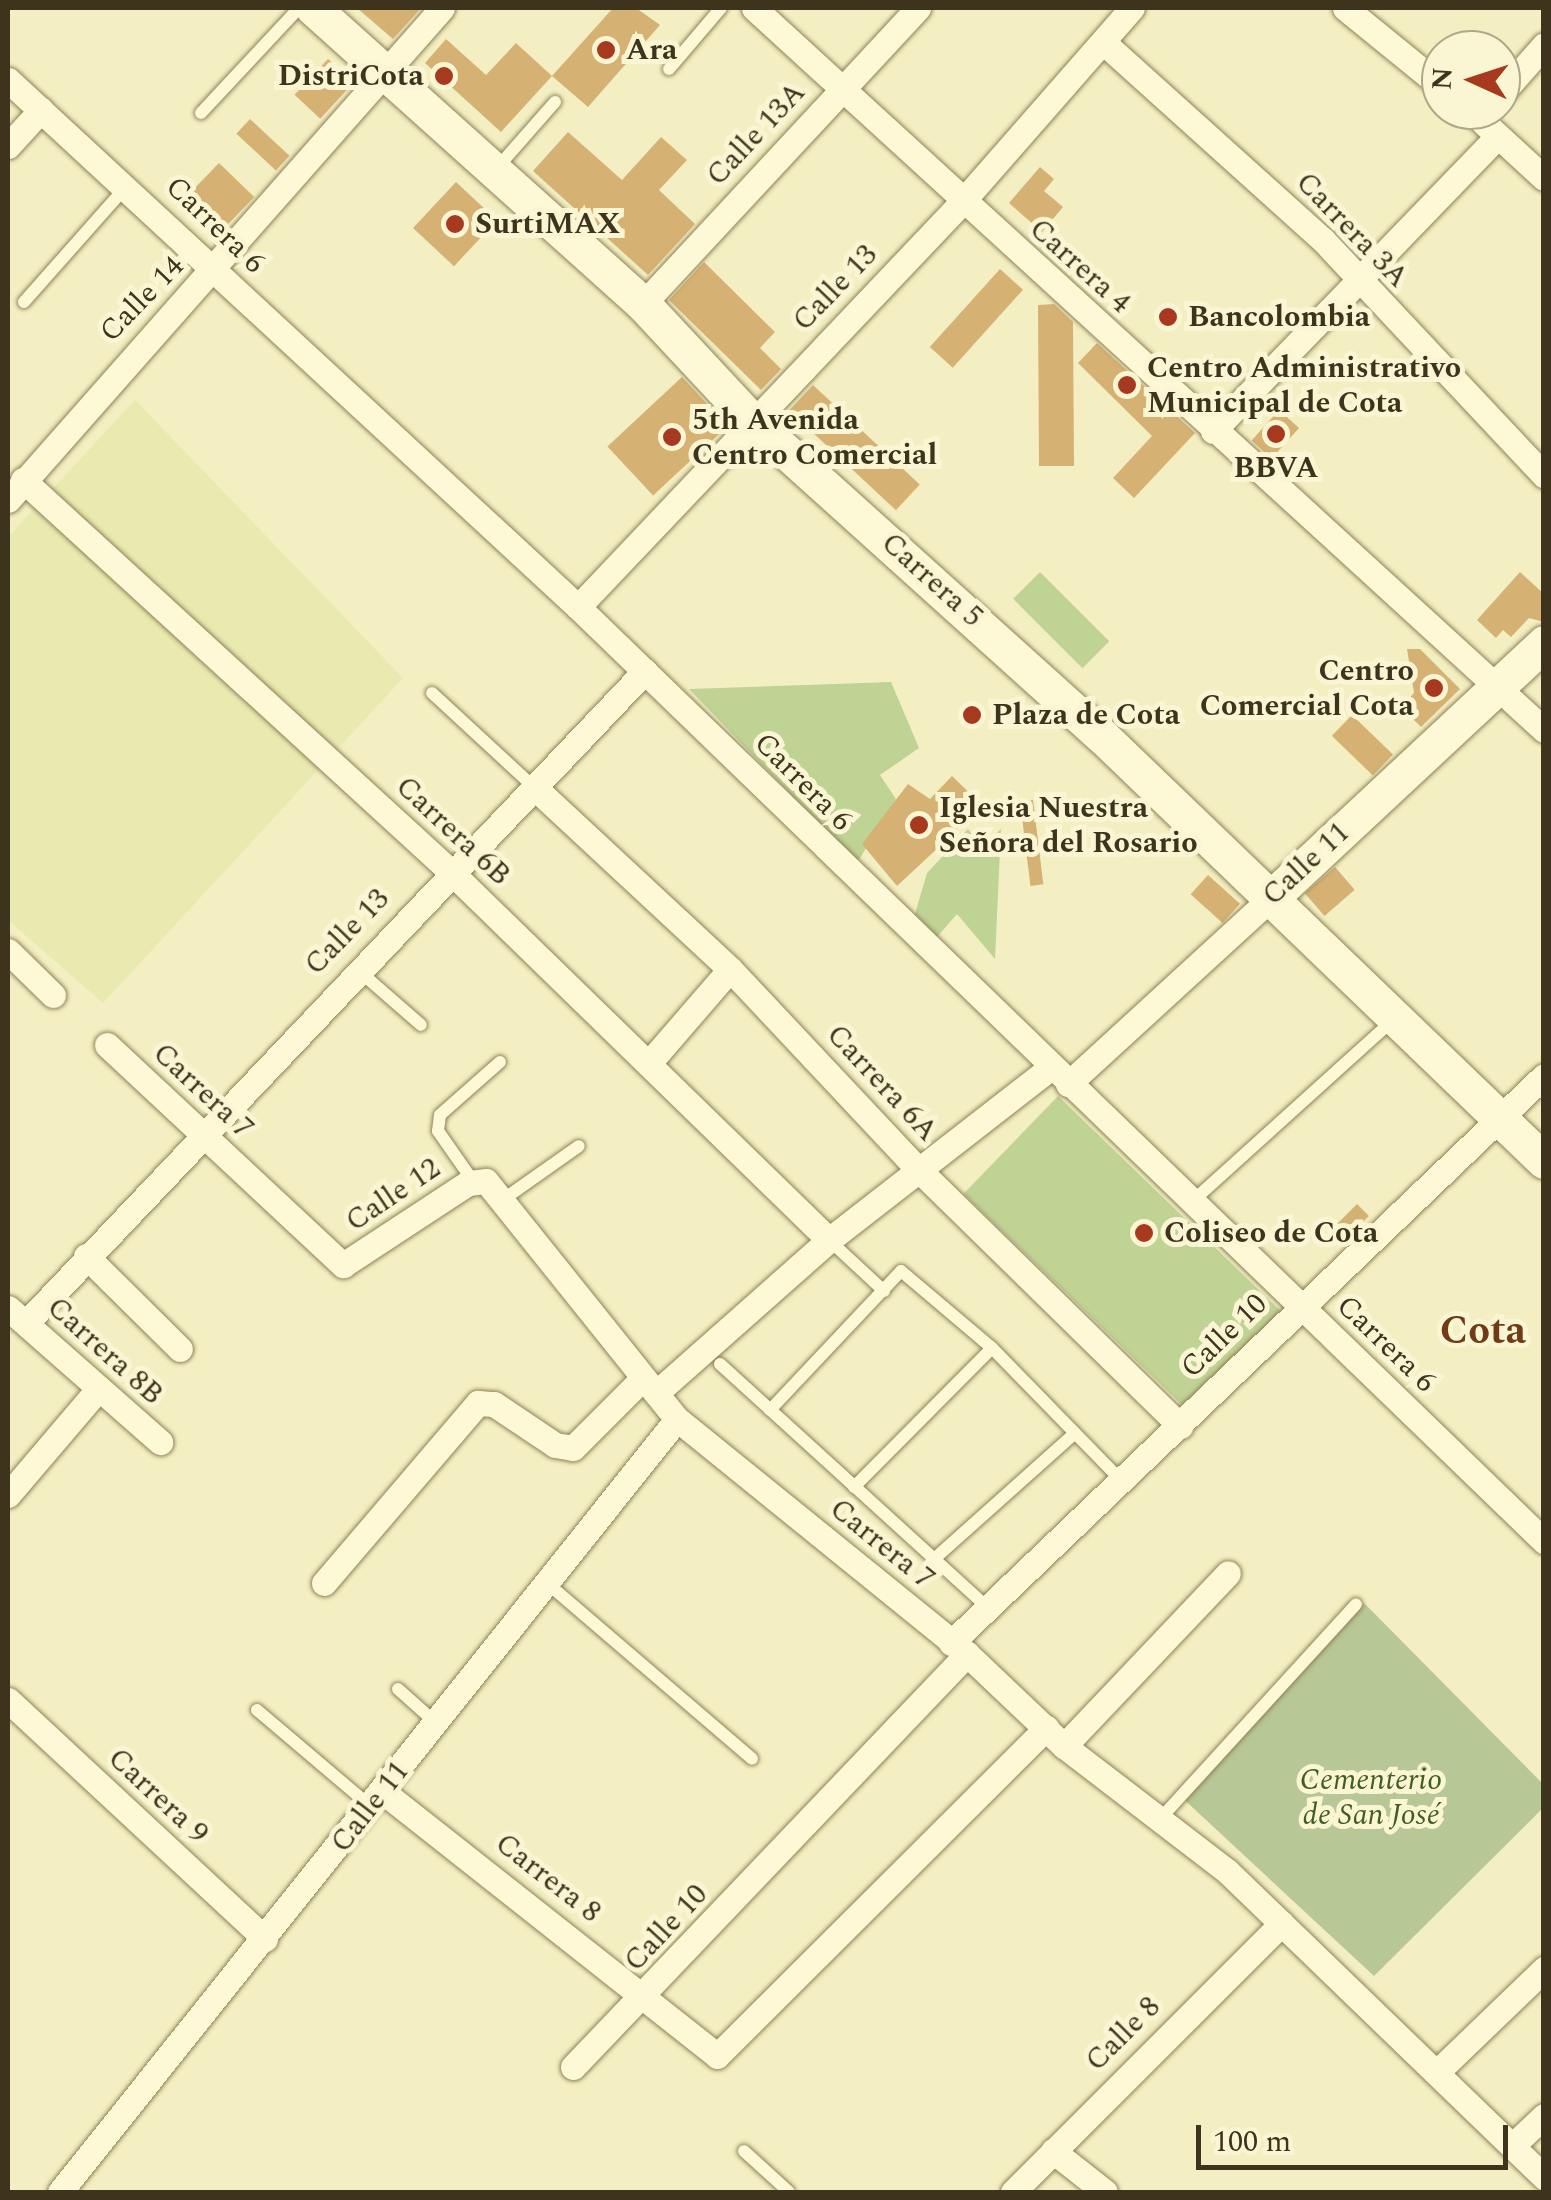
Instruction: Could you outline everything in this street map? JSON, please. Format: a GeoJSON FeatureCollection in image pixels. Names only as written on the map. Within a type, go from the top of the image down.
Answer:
{"type":"FeatureCollection","features":[{"type":"Feature","properties":{"kind":"main road","name":"Carrera 5"},"geometry":{"type":"LineString","coordinates":[[313,8],[389,72],[642,304],[752,421],[1273,896],[1394,1019],[1544,1161]]}},
{"type":"Feature","properties":{"kind":"main road","name":"Calle 11"},"geometry":{"type":"LineString","coordinates":[[1273,896],[1544,642]]}},
{"type":"Feature","properties":{"kind":"street","name":"Calle 14"},"geometry":{"type":"LineString","coordinates":[[15,490],[214,270],[442,8]]}},
{"type":"Feature","properties":{"kind":"street","name":"Carrera 4"},"geometry":{"type":"LineString","coordinates":[[754,8],[1544,730]]}},
{"type":"Feature","properties":{"kind":"street","name":"Calle 13A"},"geometry":{"type":"LineString","coordinates":[[642,304],[918,8]]}},
{"type":"Feature","properties":{"kind":"street","name":"Calle 13"},"geometry":{"type":"LineString","coordinates":[[578,606],[962,202],[1132,8]]}},
{"type":"Feature","properties":{"kind":"street"},"geometry":{"type":"LineString","coordinates":[[1346,8],[1421,70]]}},
{"type":"Feature","properties":{"kind":"street","name":"Carrera 3A"},"geometry":{"type":"LineString","coordinates":[[1103,42],[1323,240],[1358,282],[1544,475]]}},
{"type":"Feature","properties":{"kind":"street"},"geometry":{"type":"LineString","coordinates":[[1521,71],[1544,44]]}},
{"type":"Feature","properties":{"kind":"street","name":"Carrera 6"},"geometry":{"type":"LineString","coordinates":[[8,80],[578,606],[1059,1076],[1195,1198],[1300,1307],[1544,1542]]}},
{"type":"Feature","properties":{"kind":"street"},"geometry":{"type":"LineString","coordinates":[[8,146],[41,110]]}},
{"type":"Feature","properties":{"kind":"street"},"geometry":{"type":"LineString","coordinates":[[1213,431],[1358,282],[1475,130]]}},
{"type":"Feature","properties":{"kind":"street"},"geometry":{"type":"LineString","coordinates":[[1495,130],[1544,178]]}},
{"type":"Feature","properties":{"kind":"street","name":"Carrera 6B"},"geometry":{"type":"LineString","coordinates":[[15,490],[450,871],[829,1240]]}},
{"type":"Feature","properties":{"kind":"street","name":"Calle 13"},"geometry":{"type":"LineString","coordinates":[[17,1316],[86,1256],[356,969],[645,672]]}},
{"type":"Feature","properties":{"kind":"street","name":"Carrera 6A"},"geometry":{"type":"LineString","coordinates":[[534,787],[730,969],[919,1170],[1180,1426]]}},
{"type":"Feature","properties":{"kind":"street","name":"Calle 11"},"geometry":{"type":"LineString","coordinates":[[324,1582],[478,1404],[494,1404],[555,1445],[573,1448],[919,1170],[1059,1076],[1273,896]]}},
{"type":"Feature","properties":{"kind":"street"},"geometry":{"type":"LineString","coordinates":[[8,951],[53,995]]}},
{"type":"Feature","properties":{"kind":"street"},"geometry":{"type":"LineString","coordinates":[[649,1063],[730,969]]}},
{"type":"Feature","properties":{"kind":"street","name":"Carrera 7"},"geometry":{"type":"LineString","coordinates":[[107,1045],[343,1266]]}},
{"type":"Feature","properties":{"kind":"street","name":"Calle 10"},"geometry":{"type":"LineString","coordinates":[[573,2067],[648,1996],[959,1649],[990,1609],[1544,1076]]}},
{"type":"Feature","properties":{"kind":"street","name":"Carrera 7"},"geometry":{"type":"LineString","coordinates":[[477,1180],[501,1200],[648,1387],[678,1419],[959,1649],[1056,1737],[1282,1923],[1544,2178]]}},
{"type":"Feature","properties":{"kind":"street","name":"Calle 12"},"geometry":{"type":"LineString","coordinates":[[343,1266],[477,1180]]}},
{"type":"Feature","properties":{"kind":"street"},"geometry":{"type":"LineString","coordinates":[[86,1256],[180,1349]]}},
{"type":"Feature","properties":{"kind":"street","name":"Carrera 8B"},"geometry":{"type":"LineString","coordinates":[[17,1316],[160,1442]]}},
{"type":"Feature","properties":{"kind":"street"},"geometry":{"type":"LineString","coordinates":[[8,1495],[99,1388]]}},
{"type":"Feature","properties":{"kind":"street","name":"Calle 11"},"geometry":{"type":"LineString","coordinates":[[60,2192],[678,1419]]}},
{"type":"Feature","properties":{"kind":"street"},"geometry":{"type":"LineString","coordinates":[[1056,1737],[1228,1574]]}},
{"type":"Feature","properties":{"kind":"street","name":"Carrera 9"},"geometry":{"type":"LineString","coordinates":[[8,1700],[265,1939]]}},
{"type":"Feature","properties":{"kind":"street","name":"Carrera 8"},"geometry":{"type":"LineString","coordinates":[[376,1799],[648,1996],[717,2056],[1056,1737]]}},
{"type":"Feature","properties":{"kind":"street","name":"Calle 8"},"geometry":{"type":"LineString","coordinates":[[1013,2192],[1282,1923]]}},
{"type":"Feature","properties":{"kind":"street"},"geometry":{"type":"LineString","coordinates":[[1437,2072],[1544,1969]]}},
{"type":"Feature","properties":{"kind":"street"},"geometry":{"type":"LineString","coordinates":[[1512,2146],[1544,2116]]}},
{"type":"Feature","properties":{"kind":"street"},"geometry":{"type":"LineString","coordinates":[[1053,2151],[1105,2192]]}},
{"type":"Feature","properties":{"kind":"lane"},"geometry":{"type":"LineString","coordinates":[[201,113],[300,8]]}},
{"type":"Feature","properties":{"kind":"lane"},"geometry":{"type":"LineString","coordinates":[[669,69],[721,8]]}},
{"type":"Feature","properties":{"kind":"lane"},"geometry":{"type":"LineString","coordinates":[[496,170],[555,102]]}},
{"type":"Feature","properties":{"kind":"lane"},"geometry":{"type":"LineString","coordinates":[[24,302],[126,186]]}},
{"type":"Feature","properties":{"kind":"lane"},"geometry":{"type":"LineString","coordinates":[[432,693],[534,787]]}},
{"type":"Feature","properties":{"kind":"lane"},"geometry":{"type":"LineString","coordinates":[[356,969],[421,1025]]}},
{"type":"Feature","properties":{"kind":"lane"},"geometry":{"type":"LineString","coordinates":[[1195,1198],[1394,1019]]}},
{"type":"Feature","properties":{"kind":"lane"},"geometry":{"type":"LineString","coordinates":[[477,1180],[438,1131],[440,1115],[500,1062]]}},
{"type":"Feature","properties":{"kind":"lane"},"geometry":{"type":"LineString","coordinates":[[501,1200],[580,1146]]}},
{"type":"Feature","properties":{"kind":"lane"},"geometry":{"type":"LineString","coordinates":[[829,1240],[884,1292]]}},
{"type":"Feature","properties":{"kind":"lane"},"geometry":{"type":"LineString","coordinates":[[770,1410],[902,1271],[992,1348],[1122,1481]]}},
{"type":"Feature","properties":{"kind":"lane"},"geometry":{"type":"LineString","coordinates":[[854,1487],[992,1348]]}},
{"type":"Feature","properties":{"kind":"lane"},"geometry":{"type":"LineString","coordinates":[[720,1364],[990,1609]]}},
{"type":"Feature","properties":{"kind":"lane"},"geometry":{"type":"LineString","coordinates":[[932,1560],[1073,1435]]}},
{"type":"Feature","properties":{"kind":"lane"},"geometry":{"type":"LineString","coordinates":[[546,1584],[752,1758]]}},
{"type":"Feature","properties":{"kind":"lane"},"geometry":{"type":"LineString","coordinates":[[1157,1822],[1356,1604]]}},
{"type":"Feature","properties":{"kind":"lane"},"geometry":{"type":"LineString","coordinates":[[398,1689],[436,1723]]}},
{"type":"Feature","properties":{"kind":"lane"},"geometry":{"type":"LineString","coordinates":[[257,1710],[376,1799]]}},
{"type":"Feature","properties":{"kind":"lane"},"geometry":{"type":"LineString","coordinates":[[744,2151],[789,2192]]}},
{"type":"Feature","properties":{"kind":"green space"},"geometry":{"type":"Polygon","coordinates":[[[135,400],[403,678],[103,1003],[8,920],[8,537],[135,400]]]}},
{"type":"Feature","properties":{"kind":"green space"},"geometry":{"type":"Polygon","coordinates":[[[1040,572],[1109,641],[1082,668],[1013,599],[1040,572]]]}},
{"type":"Feature","properties":{"kind":"green space"},"geometry":{"type":"Polygon","coordinates":[[[891,682],[919,748],[880,775],[896,799],[857,863],[689,689],[891,682]]]}},
{"type":"Feature","properties":{"kind":"green space"},"geometry":{"type":"Polygon","coordinates":[[[968,829],[982,847],[1001,829],[995,959],[957,914],[937,937],[915,914],[927,873],[968,829]]]}},
{"type":"Feature","properties":{"kind":"green space"},"geometry":{"type":"Polygon","coordinates":[[[1058,1096],[1281,1311],[1187,1409],[964,1194],[1058,1096]]]}},
{"type":"Feature","properties":{"kind":"green space","name":"Cementerio de San José"},"geometry":{"type":"Polygon","coordinates":[[[1364,1603],[1543,1784],[1544,1807],[1374,1976],[1177,1793],[1364,1603]]]}},
{"type":"Feature","properties":{"kind":"building"},"geometry":{"type":"Polygon","coordinates":[[[357,8],[421,8],[393,39],[357,8]]]}},
{"type":"Feature","properties":{"kind":"building","name":"Ara"},"geometry":{"type":"Polygon","coordinates":[[[613,8],[636,8],[660,25],[588,107],[552,76],[613,8]]]}},
{"type":"Feature","properties":{"kind":"building"},"geometry":{"type":"Polygon","coordinates":[[[446,39],[486,75],[516,43],[552,76],[501,132],[425,63],[446,39]]]}},
{"type":"Feature","properties":{"kind":"building"},"geometry":{"type":"Polygon","coordinates":[[[328,59],[354,83],[320,119],[295,95],[328,59]]]}},
{"type":"Feature","properties":{"kind":"building"},"geometry":{"type":"Polygon","coordinates":[[[250,119],[289,156],[276,170],[236,134],[250,119]]]}},
{"type":"Feature","properties":{"kind":"building"},"geometry":{"type":"Polygon","coordinates":[[[568,132],[622,180],[661,137],[687,160],[659,190],[695,224],[648,275],[533,171],[568,132]]]}},
{"type":"Feature","properties":{"kind":"building"},"geometry":{"type":"Polygon","coordinates":[[[219,163],[254,197],[216,237],[181,203],[219,163]]]}},
{"type":"Feature","properties":{"kind":"building"},"geometry":{"type":"Polygon","coordinates":[[[1040,167],[1054,179],[1044,191],[1063,207],[1042,232],[1009,203],[1040,167]]]}},
{"type":"Feature","properties":{"kind":"building","name":"SurtiMAX"},"geometry":{"type":"Polygon","coordinates":[[[456,182],[497,220],[454,266],[413,228],[456,182]]]}},
{"type":"Feature","properties":{"kind":"building"},"geometry":{"type":"Polygon","coordinates":[[[704,262],[775,332],[760,348],[781,369],[761,390],[669,300],[704,262]]]}},
{"type":"Feature","properties":{"kind":"building"},"geometry":{"type":"Polygon","coordinates":[[[1000,269],[1023,290],[953,368],[930,347],[1000,269]]]}},
{"type":"Feature","properties":{"kind":"building"},"geometry":{"type":"Polygon","coordinates":[[[1054,304],[1073,322],[1074,466],[1039,466],[1038,305],[1054,304]]]}},
{"type":"Feature","properties":{"kind":"building"},"geometry":{"type":"Polygon","coordinates":[[[1097,343],[1195,433],[1134,498],[1113,478],[1152,436],[1078,363],[1097,343]]]}},
{"type":"Feature","properties":{"kind":"building","name":"5th Avenida Centro Comercial"},"geometry":{"type":"Polygon","coordinates":[[[682,377],[728,426],[653,496],[607,447],[682,377]]]}},
{"type":"Feature","properties":{"kind":"building"},"geometry":{"type":"Polygon","coordinates":[[[813,385],[920,485],[896,510],[789,411],[813,385]]]}},
{"type":"Feature","properties":{"kind":"building","name":"BBVA"},"geometry":{"type":"Polygon","coordinates":[[[1279,410],[1299,428],[1272,459],[1252,440],[1279,410]]]}},
{"type":"Feature","properties":{"kind":"building"},"geometry":{"type":"Polygon","coordinates":[[[1520,572],[1544,594],[1544,622],[1529,618],[1511,637],[1503,630],[1496,638],[1477,620],[1520,572]]]}},
{"type":"Feature","properties":{"kind":"building","name":"Centro Comercial Cota"},"geometry":{"type":"Polygon","coordinates":[[[1407,649],[1420,649],[1460,689],[1421,727],[1401,707],[1414,693],[1407,649]]]}},
{"type":"Feature","properties":{"kind":"building"},"geometry":{"type":"Polygon","coordinates":[[[1352,715],[1393,755],[1373,775],[1332,736],[1352,715]]]}},
{"type":"Feature","properties":{"kind":"building","name":"Iglesia Nuestra Señora del Rosario"},"geometry":{"type":"Polygon","coordinates":[[[952,776],[983,806],[897,886],[862,844],[908,784],[930,799],[952,776]]]}},
{"type":"Feature","properties":{"kind":"building"},"geometry":{"type":"Polygon","coordinates":[[[1033,800],[1043,884],[1030,886],[1020,802],[1033,800]]]}},
{"type":"Feature","properties":{"kind":"building"},"geometry":{"type":"Polygon","coordinates":[[[1335,867],[1355,890],[1324,916],[1305,893],[1335,867]]]}},
{"type":"Feature","properties":{"kind":"building"},"geometry":{"type":"Polygon","coordinates":[[[1208,875],[1240,904],[1223,923],[1191,894],[1208,875]]]}},
{"type":"Feature","properties":{"kind":"building"},"geometry":{"type":"Polygon","coordinates":[[[1357,1204],[1369,1216],[1348,1237],[1336,1225],[1357,1204]]]}},
{"type":"Feature","properties":{"kind":"place","name":"Ara"},"geometry":{"type":"Point","coordinates":[606,50]}},
{"type":"Feature","properties":{"kind":"place","name":"DistriCota"},"geometry":{"type":"Point","coordinates":[444,76]}},
{"type":"Feature","properties":{"kind":"place","name":"SurtiMAX"},"geometry":{"type":"Point","coordinates":[455,224]}},
{"type":"Feature","properties":{"kind":"place","name":"Bancolombia"},"geometry":{"type":"Point","coordinates":[1168,317]}},
{"type":"Feature","properties":{"kind":"place","name":"Centro Administrativo Municipal de Cota"},"geometry":{"type":"Point","coordinates":[1127,385]}},
{"type":"Feature","properties":{"kind":"place","name":"BBVA"},"geometry":{"type":"Point","coordinates":[1276,434]}},
{"type":"Feature","properties":{"kind":"place","name":"5th Avenida Centro Comercial"},"geometry":{"type":"Point","coordinates":[672,437]}},
{"type":"Feature","properties":{"kind":"place","name":"Centro Comercial Cota"},"geometry":{"type":"Point","coordinates":[1434,688]}},
{"type":"Feature","properties":{"kind":"place","name":"Plaza de Cota"},"geometry":{"type":"Point","coordinates":[972,715]}},
{"type":"Feature","properties":{"kind":"place","name":"Iglesia Nuestra Señora del Rosario"},"geometry":{"type":"Point","coordinates":[919,825]}},
{"type":"Feature","properties":{"kind":"place","name":"Coliseo de Cota"},"geometry":{"type":"Point","coordinates":[1144,1233]}},
{"type":"Feature","properties":{"kind":"district","name":"Cota"},"geometry":{"type":"Point","coordinates":[1483,1332]}}]}
